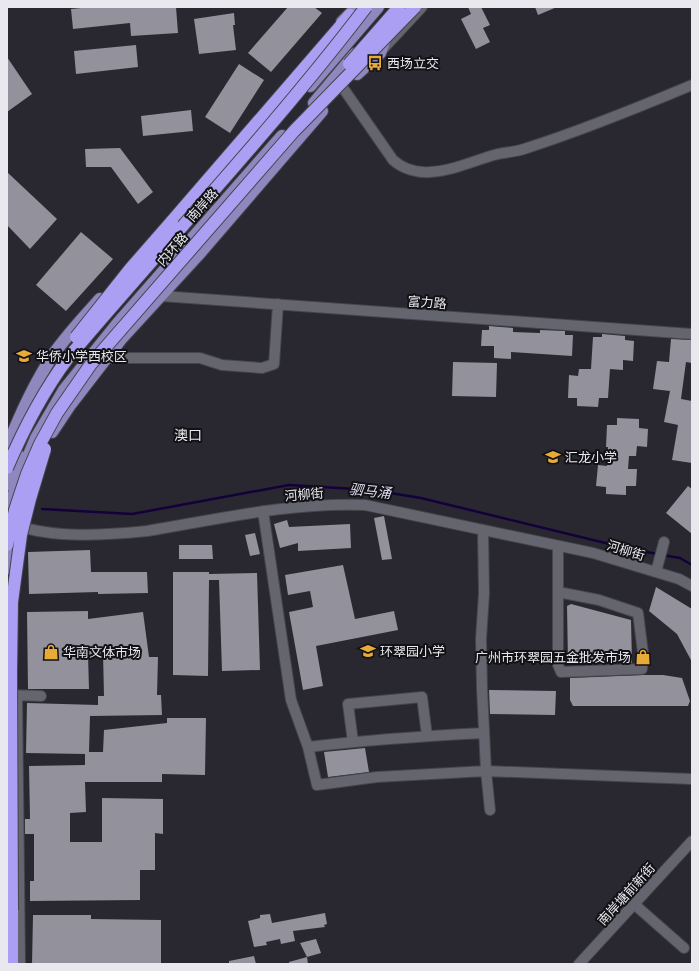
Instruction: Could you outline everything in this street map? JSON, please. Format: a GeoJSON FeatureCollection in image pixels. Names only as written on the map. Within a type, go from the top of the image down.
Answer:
{"type":"FeatureCollection","features":[{"type":"Feature","properties":{"kind":"highway","name":"内环路"},"geometry":{"type":"LineString","coordinates":[[13,480],[37,404],[83,341],[279,116],[324,62],[366,7]]}},
{"type":"Feature","properties":{"kind":"highway","name":"内环路"},"geometry":{"type":"LineString","coordinates":[[7,546],[15,510],[27,474],[40,444],[57,413],[91,364],[299,130],[415,7]]}},
{"type":"Feature","properties":{"kind":"highway"},"geometry":{"type":"LineString","coordinates":[[299,130],[367,42],[398,8]]}},
{"type":"Feature","properties":{"kind":"highway"},"geometry":{"type":"LineString","coordinates":[[55,380],[76,337],[130,269],[354,11]]}},
{"type":"Feature","properties":{"kind":"highway"},"geometry":{"type":"LineString","coordinates":[[12,964],[12,602],[21,535],[37,473],[57,413]]}},
{"type":"Feature","properties":{"kind":"main road","name":"南岸路"},"geometry":{"type":"LineString","coordinates":[[30,398],[55,380],[378,7]]}},
{"type":"Feature","properties":{"kind":"main road","name":"南岸路"},"geometry":{"type":"LineString","coordinates":[[13,480],[49,414],[64,390],[95,350],[180,251],[398,8]]}},
{"type":"Feature","properties":{"kind":"main road"},"geometry":{"type":"LineString","coordinates":[[299,130],[380,53],[388,27],[398,8]]}},
{"type":"Feature","properties":{"kind":"main road"},"geometry":{"type":"LineString","coordinates":[[7,448],[45,368],[76,326],[318,44],[354,11]]}},
{"type":"Feature","properties":{"kind":"main road"},"geometry":{"type":"LineString","coordinates":[[7,568],[13,480],[38,458],[58,422],[121,339],[199,254],[274,166],[346,65],[388,27]]}},
{"type":"Feature","properties":{"kind":"main road"},"geometry":{"type":"LineString","coordinates":[[274,166],[276,143]]}},
{"type":"Feature","properties":{"kind":"main road"},"geometry":{"type":"LineString","coordinates":[[108,317],[113,283]]}},
{"type":"Feature","properties":{"kind":"street"},"geometry":{"type":"LineString","coordinates":[[380,53],[422,7]]}},
{"type":"Feature","properties":{"kind":"street"},"geometry":{"type":"LineString","coordinates":[[164,253],[171,232],[337,39],[354,11]]}},
{"type":"Feature","properties":{"kind":"street"},"geometry":{"type":"LineString","coordinates":[[337,39],[359,29]]}},
{"type":"Feature","properties":{"kind":"street"},"geometry":{"type":"LineString","coordinates":[[343,88],[393,160],[400,166],[429,172],[454,168],[506,152],[525,149],[599,124],[692,85]]}},
{"type":"Feature","properties":{"kind":"street"},"geometry":{"type":"LineString","coordinates":[[148,243],[171,232]]}},
{"type":"Feature","properties":{"kind":"street","name":"富力路"},"geometry":{"type":"LineString","coordinates":[[161,296],[692,334]]}},
{"type":"Feature","properties":{"kind":"street"},"geometry":{"type":"LineString","coordinates":[[95,350],[106,358],[200,358],[222,365],[262,368],[274,364],[278,304]]}},
{"type":"Feature","properties":{"kind":"street","name":"河柳街"},"geometry":{"type":"LineString","coordinates":[[10,521],[34,530],[57,533],[125,534],[147,532],[263,511],[327,505],[365,505],[593,554],[679,579],[692,586]]}},
{"type":"Feature","properties":{"kind":"street"},"geometry":{"type":"LineString","coordinates":[[263,511],[291,700],[308,747],[318,785],[377,777],[486,771],[692,780]]}},
{"type":"Feature","properties":{"kind":"street"},"geometry":{"type":"LineString","coordinates":[[483,530],[484,594],[480,639],[486,771],[490,810]]}},
{"type":"Feature","properties":{"kind":"street"},"geometry":{"type":"LineString","coordinates":[[656,572],[664,542]]}},
{"type":"Feature","properties":{"kind":"street"},"geometry":{"type":"LineString","coordinates":[[558,546],[558,592],[558,665],[561,672],[642,669],[643,653],[638,613],[599,600],[558,592]]}},
{"type":"Feature","properties":{"kind":"street"},"geometry":{"type":"LineString","coordinates":[[20,964],[12,695],[41,696]]}},
{"type":"Feature","properties":{"kind":"street"},"geometry":{"type":"LineString","coordinates":[[353,742],[348,704],[422,697],[427,736]]}},
{"type":"Feature","properties":{"kind":"street"},"geometry":{"type":"LineString","coordinates":[[308,747],[427,736],[484,733]]}},
{"type":"Feature","properties":{"kind":"street","name":"南岸塘前新街"},"geometry":{"type":"LineString","coordinates":[[578,964],[692,841]]}},
{"type":"Feature","properties":{"kind":"street"},"geometry":{"type":"LineString","coordinates":[[634,904],[684,948]]}},
{"type":"Feature","properties":{"kind":"building"},"geometry":{"type":"Polygon","coordinates":[[[91,7],[176,7],[178,33],[131,36],[130,23],[73,29],[71,9],[91,7]]]}},
{"type":"Feature","properties":{"kind":"building"},"geometry":{"type":"Polygon","coordinates":[[[288,7],[314,7],[322,13],[271,72],[248,53],[288,7]]]}},
{"type":"Feature","properties":{"kind":"building"},"geometry":{"type":"Polygon","coordinates":[[[468,7],[481,7],[490,25],[483,28],[490,42],[476,49],[461,19],[471,14],[468,7]]]}},
{"type":"Feature","properties":{"kind":"building"},"geometry":{"type":"Polygon","coordinates":[[[535,7],[557,7],[538,15],[535,7]]]}},
{"type":"Feature","properties":{"kind":"building"},"geometry":{"type":"Polygon","coordinates":[[[234,13],[235,25],[233,25],[236,50],[199,54],[194,19],[234,13]]]}},
{"type":"Feature","properties":{"kind":"building"},"geometry":{"type":"Polygon","coordinates":[[[136,45],[138,67],[76,74],[74,51],[136,45]]]}},
{"type":"Feature","properties":{"kind":"building"},"geometry":{"type":"Polygon","coordinates":[[[7,57],[32,94],[7,112],[7,57]]]}},
{"type":"Feature","properties":{"kind":"building"},"geometry":{"type":"Polygon","coordinates":[[[239,64],[264,80],[230,133],[205,117],[239,64]]]}},
{"type":"Feature","properties":{"kind":"building"},"geometry":{"type":"Polygon","coordinates":[[[191,110],[193,131],[143,136],[141,116],[191,110]]]}},
{"type":"Feature","properties":{"kind":"building"},"geometry":{"type":"Polygon","coordinates":[[[120,148],[153,192],[138,204],[111,167],[86,167],[85,149],[120,148]]]}},
{"type":"Feature","properties":{"kind":"building"},"geometry":{"type":"Polygon","coordinates":[[[7,172],[57,219],[30,249],[7,225],[7,172]]]}},
{"type":"Feature","properties":{"kind":"building"},"geometry":{"type":"Polygon","coordinates":[[[81,232],[113,259],[66,311],[36,285],[81,232]]]}},
{"type":"Feature","properties":{"kind":"building"},"geometry":{"type":"Polygon","coordinates":[[[489,326],[513,328],[513,332],[540,333],[540,330],[565,331],[565,335],[573,335],[572,356],[511,352],[511,359],[494,358],[494,346],[481,346],[482,330],[489,330],[489,326]]]}},
{"type":"Feature","properties":{"kind":"building"},"geometry":{"type":"Polygon","coordinates":[[[602,334],[625,336],[625,340],[634,341],[633,361],[623,360],[623,370],[610,369],[608,398],[599,398],[598,407],[577,406],[577,398],[568,398],[569,375],[578,376],[579,369],[591,369],[593,337],[602,337],[602,334]]]}},
{"type":"Feature","properties":{"kind":"building"},"geometry":{"type":"Polygon","coordinates":[[[671,339],[692,340],[692,363],[686,362],[681,399],[692,401],[692,463],[672,460],[678,425],[664,422],[670,391],[653,389],[657,361],[669,362],[671,339]]]}},
{"type":"Feature","properties":{"kind":"building"},"geometry":{"type":"Polygon","coordinates":[[[453,362],[497,363],[496,397],[452,396],[453,362]]]}},
{"type":"Feature","properties":{"kind":"building"},"geometry":{"type":"Polygon","coordinates":[[[617,418],[639,419],[639,428],[648,429],[647,447],[637,446],[636,456],[629,456],[628,469],[637,469],[636,486],[626,486],[626,495],[606,494],[606,487],[596,486],[598,465],[607,466],[607,425],[617,425],[617,418]]]}},
{"type":"Feature","properties":{"kind":"building"},"geometry":{"type":"Polygon","coordinates":[[[688,486],[692,489],[692,534],[666,513],[688,486]]]}},
{"type":"Feature","properties":{"kind":"building"},"geometry":{"type":"Polygon","coordinates":[[[384,516],[392,559],[382,560],[374,518],[384,516]]]}},
{"type":"Feature","properties":{"kind":"building"},"geometry":{"type":"Polygon","coordinates":[[[287,520],[289,527],[350,524],[351,548],[298,551],[298,543],[280,548],[274,524],[287,520]]]}},
{"type":"Feature","properties":{"kind":"building"},"geometry":{"type":"Polygon","coordinates":[[[255,533],[260,554],[250,556],[245,535],[255,533]]]}},
{"type":"Feature","properties":{"kind":"building"},"geometry":{"type":"Polygon","coordinates":[[[179,545],[212,545],[213,559],[179,559],[179,545]]]}},
{"type":"Feature","properties":{"kind":"building"},"geometry":{"type":"Polygon","coordinates":[[[90,550],[91,572],[147,572],[148,593],[98,594],[98,592],[29,594],[28,552],[90,550]]]}},
{"type":"Feature","properties":{"kind":"building"},"geometry":{"type":"Polygon","coordinates":[[[343,565],[355,619],[394,611],[398,630],[316,646],[323,686],[303,690],[289,612],[313,607],[310,591],[288,595],[285,575],[343,565]]]}},
{"type":"Feature","properties":{"kind":"building"},"geometry":{"type":"Polygon","coordinates":[[[173,572],[209,572],[209,574],[257,573],[260,670],[222,671],[219,580],[209,580],[208,676],[173,675],[173,572]]]}},
{"type":"Feature","properties":{"kind":"building"},"geometry":{"type":"Polygon","coordinates":[[[656,587],[692,609],[692,662],[677,634],[649,611],[656,587]]]}},
{"type":"Feature","properties":{"kind":"building"},"geometry":{"type":"Polygon","coordinates":[[[571,604],[631,620],[632,663],[568,663],[567,606],[571,604]]]}},
{"type":"Feature","properties":{"kind":"building"},"geometry":{"type":"Polygon","coordinates":[[[88,611],[88,619],[143,612],[149,657],[158,657],[157,695],[161,695],[162,715],[90,716],[89,752],[103,752],[104,730],[167,723],[167,718],[206,718],[205,775],[162,774],[162,782],[85,782],[86,812],[70,813],[70,842],[102,842],[102,798],[163,799],[163,834],[155,833],[155,870],[140,870],[140,900],[30,901],[30,881],[34,881],[34,834],[25,834],[25,819],[30,819],[29,766],[85,765],[85,754],[26,753],[27,703],[98,705],[98,696],[104,696],[103,653],[88,655],[89,689],[28,689],[27,612],[88,611]]]}},
{"type":"Feature","properties":{"kind":"building"},"geometry":{"type":"Polygon","coordinates":[[[663,675],[682,678],[690,701],[688,706],[573,706],[570,700],[570,678],[663,675]]]}},
{"type":"Feature","properties":{"kind":"building"},"geometry":{"type":"Polygon","coordinates":[[[489,690],[556,691],[555,715],[490,714],[489,690]]]}},
{"type":"Feature","properties":{"kind":"building"},"geometry":{"type":"Polygon","coordinates":[[[365,748],[369,772],[328,777],[324,752],[365,748]]]}},
{"type":"Feature","properties":{"kind":"building"},"geometry":{"type":"Polygon","coordinates":[[[325,913],[327,924],[324,925],[325,927],[293,931],[295,941],[281,944],[280,939],[266,942],[267,945],[254,947],[248,921],[260,918],[260,915],[270,914],[272,923],[325,913]]]}},
{"type":"Feature","properties":{"kind":"building"},"geometry":{"type":"Polygon","coordinates":[[[33,915],[91,915],[91,919],[161,920],[161,964],[32,964],[33,915]]]}},
{"type":"Feature","properties":{"kind":"building"},"geometry":{"type":"Polygon","coordinates":[[[316,939],[321,953],[307,957],[300,943],[316,939]]]}},
{"type":"Feature","properties":{"kind":"building"},"geometry":{"type":"Polygon","coordinates":[[[254,956],[256,964],[229,964],[229,961],[254,956]]]}},
{"type":"Feature","properties":{"kind":"building"},"geometry":{"type":"Polygon","coordinates":[[[307,957],[308,964],[289,964],[289,962],[307,957]]]}},
{"type":"Feature","properties":{"kind":"waterway","name":"驷马涌"},"geometry":{"type":"LineString","coordinates":[[42,509],[132,514],[289,485],[372,490],[421,498],[634,550],[658,554]]}},
{"type":"Feature","properties":{"kind":"waterway","name":"驷马涌"},"geometry":{"type":"LineString","coordinates":[[662,555],[680,558],[692,565]]}},
{"type":"Feature","properties":{"kind":"place","name":"西场立交"},"geometry":{"type":"Point","coordinates":[375,63]}},
{"type":"Feature","properties":{"kind":"place","name":"华侨小学西校区"},"geometry":{"type":"Point","coordinates":[24,356]}},
{"type":"Feature","properties":{"kind":"place","name":"汇龙小学"},"geometry":{"type":"Point","coordinates":[553,457]}},
{"type":"Feature","properties":{"kind":"place","name":"环翠园小学"},"geometry":{"type":"Point","coordinates":[368,651]}},
{"type":"Feature","properties":{"kind":"place","name":"华南文体市场"},"geometry":{"type":"Point","coordinates":[51,652]}},
{"type":"Feature","properties":{"kind":"place","name":"广州市环翠园五金批发市场"},"geometry":{"type":"Point","coordinates":[643,657]}},
{"type":"Feature","properties":{"kind":"district","name":"澳口"},"geometry":{"type":"Point","coordinates":[188,435]}}]}
